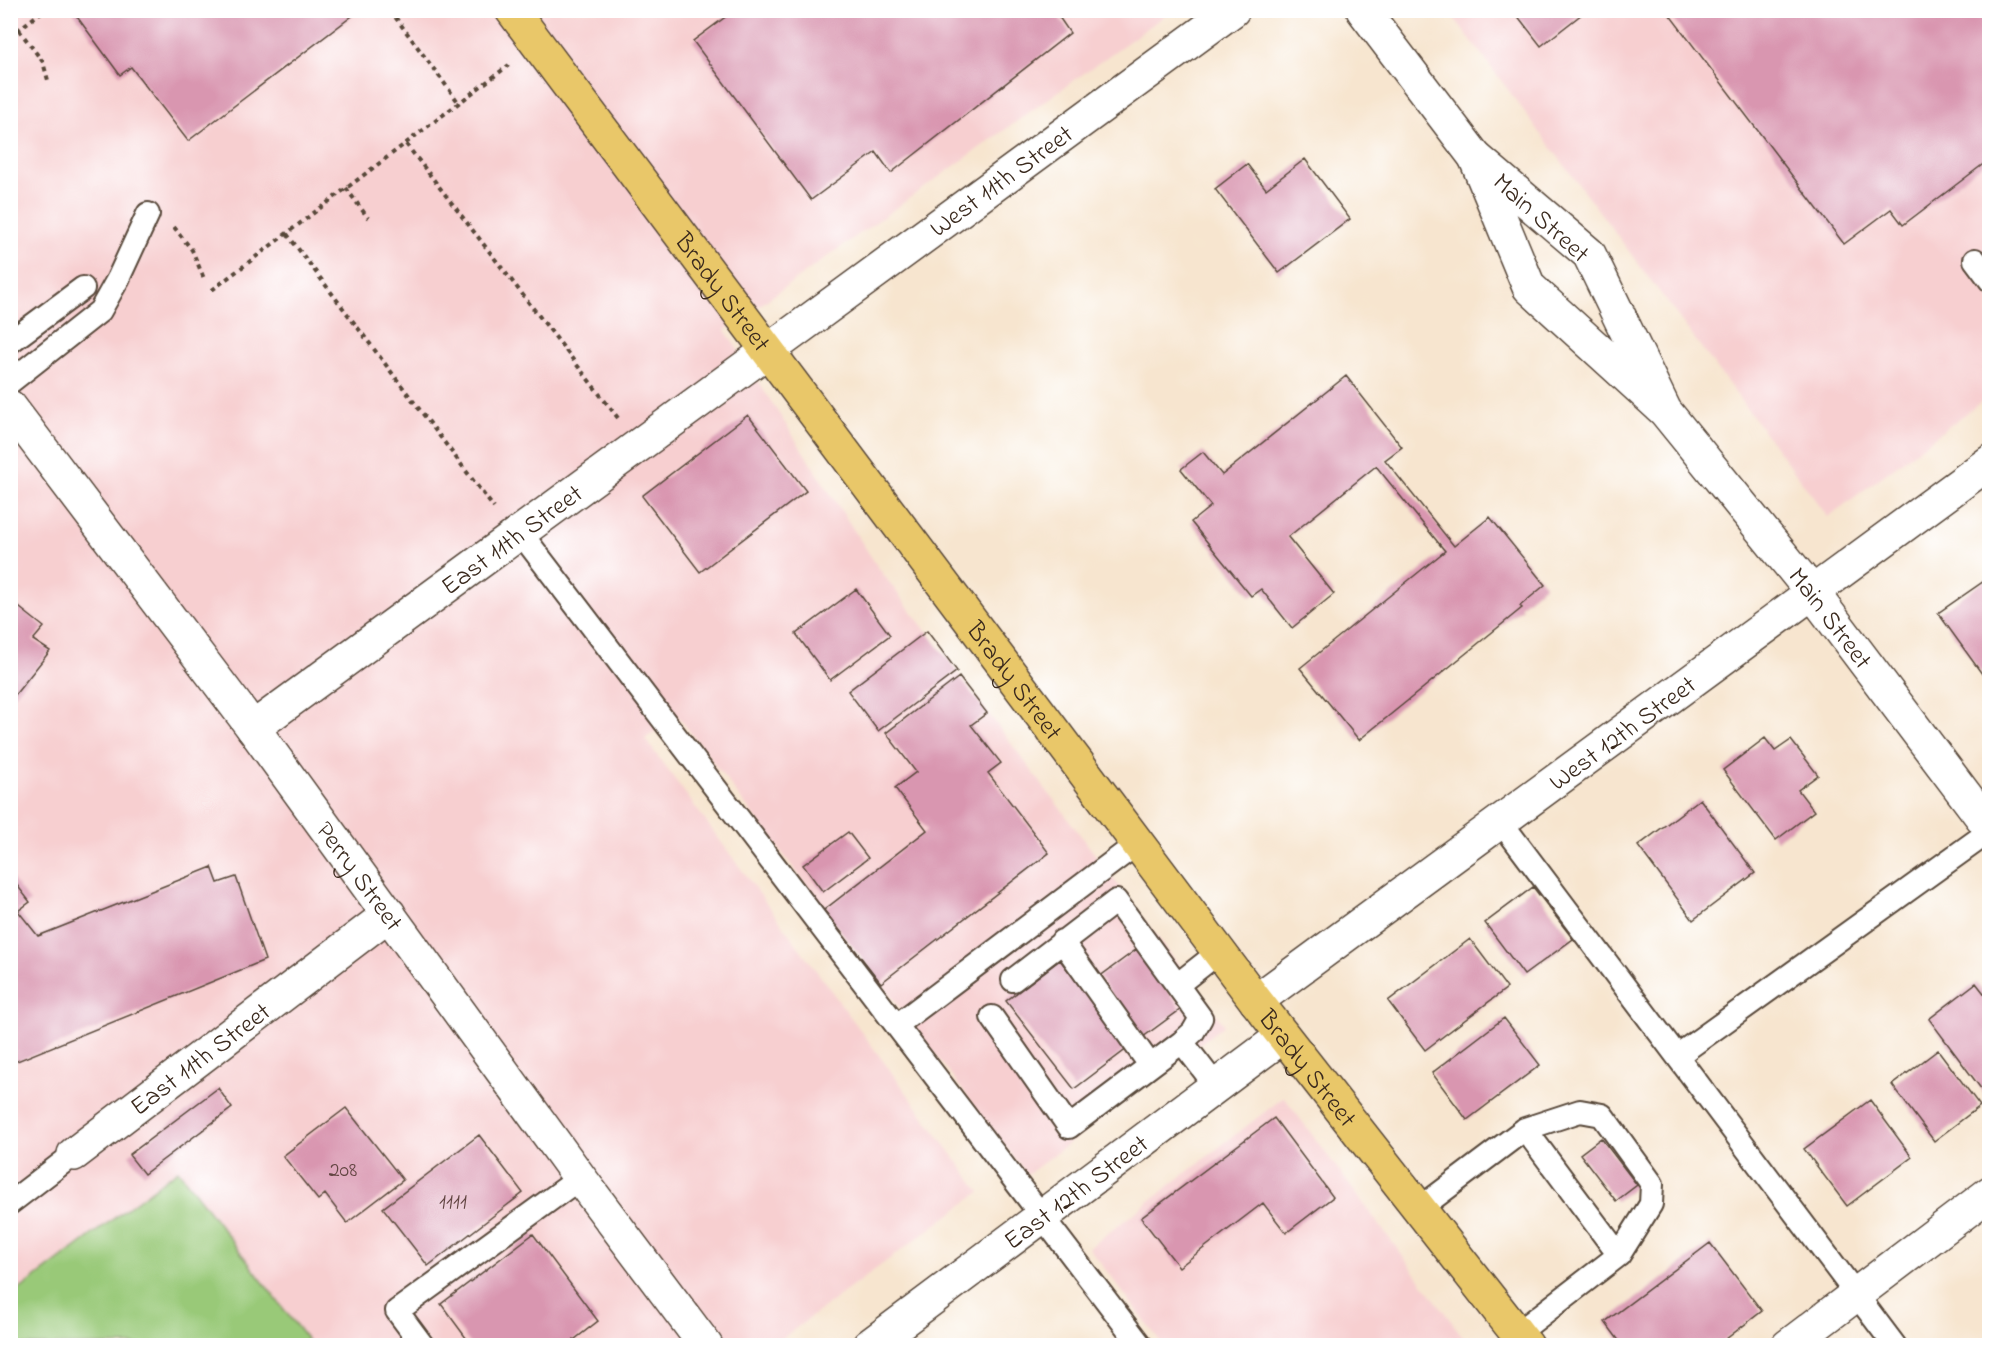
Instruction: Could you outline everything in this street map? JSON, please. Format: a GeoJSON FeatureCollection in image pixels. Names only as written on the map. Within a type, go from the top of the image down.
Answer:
{"type":"FeatureCollection","features":[{"type":"Feature","properties":{"kind":"highway","name":"Brady Street"},"geometry":{"type":"LineString","coordinates":[[512,10],[1256,1001],[1522,1339]]}},
{"type":"Feature","properties":{"kind":"street","name":"West 11th Street"},"geometry":{"type":"LineString","coordinates":[[768,351],[1233,10]]}},
{"type":"Feature","properties":{"kind":"street","name":"Main Street"},"geometry":{"type":"LineString","coordinates":[[1363,10],[1475,157],[1589,254],[1665,411]]}},
{"type":"Feature","properties":{"kind":"street","name":"Main Street"},"geometry":{"type":"LineString","coordinates":[[1475,157],[1529,287],[1665,411],[1812,592],[1989,829]]}},
{"type":"Feature","properties":{"kind":"street","name":"East 11th Street"},"geometry":{"type":"LineString","coordinates":[[253,728],[768,351]]}},
{"type":"Feature","properties":{"kind":"street","name":"Perry Street"},"geometry":{"type":"LineString","coordinates":[[10,407],[253,728],[580,1178],[706,1346]]}},
{"type":"Feature","properties":{"kind":"street","name":"West 12th Street"},"geometry":{"type":"LineString","coordinates":[[1256,1001],[1989,462]]}},
{"type":"Feature","properties":{"kind":"street","name":"East 11th Street"},"geometry":{"type":"LineString","coordinates":[[75,1154],[389,914]]}},
{"type":"Feature","properties":{"kind":"street","name":"East 12th Street"},"geometry":{"type":"LineString","coordinates":[[869,1346],[1282,1035]]}},
{"type":"Feature","properties":{"kind":"street"},"geometry":{"type":"LineString","coordinates":[[1788,1346],[1989,1193]]}},
{"type":"Feature","properties":{"kind":"lane"},"geometry":{"type":"LineString","coordinates":[[10,382],[100,311],[118,279],[148,214]]}},
{"type":"Feature","properties":{"kind":"lane"},"geometry":{"type":"LineString","coordinates":[[1975,260],[1989,280]]}},
{"type":"Feature","properties":{"kind":"lane"},"geometry":{"type":"LineString","coordinates":[[10,342],[83,288]]}},
{"type":"Feature","properties":{"kind":"lane"},"geometry":{"type":"LineString","coordinates":[[518,534],[897,1025],[1141,1346]]}},
{"type":"Feature","properties":{"kind":"lane"},"geometry":{"type":"LineString","coordinates":[[1501,822],[1895,1346]]}},
{"type":"Feature","properties":{"kind":"lane"},"geometry":{"type":"LineString","coordinates":[[1677,1056],[1989,829]]}},
{"type":"Feature","properties":{"kind":"lane"},"geometry":{"type":"LineString","coordinates":[[897,1025],[1138,843]]}},
{"type":"Feature","properties":{"kind":"lane"},"geometry":{"type":"LineString","coordinates":[[1061,899],[1083,925]]}},
{"type":"Feature","properties":{"kind":"lane"},"geometry":{"type":"LineString","coordinates":[[992,1017],[1069,1127],[1182,1042],[1193,1032],[1201,1017],[1116,901],[1013,980]]}},
{"type":"Feature","properties":{"kind":"lane"},"geometry":{"type":"LineString","coordinates":[[1062,941],[1150,1065]]}},
{"type":"Feature","properties":{"kind":"lane"},"geometry":{"type":"LineString","coordinates":[[1177,985],[1219,952]]}},
{"type":"Feature","properties":{"kind":"lane"},"geometry":{"type":"LineString","coordinates":[[1182,1042],[1216,1086]]}},
{"type":"Feature","properties":{"kind":"lane"},"geometry":{"type":"LineString","coordinates":[[1419,1209],[1525,1130],[1580,1111],[1602,1115],[1652,1184],[1651,1204],[1619,1255],[1522,1339]]}},
{"type":"Feature","properties":{"kind":"lane"},"geometry":{"type":"LineString","coordinates":[[1525,1130],[1619,1255]]}},
{"type":"Feature","properties":{"kind":"lane","name":"East 11th Street"},"geometry":{"type":"LineString","coordinates":[[10,1203],[75,1154]]}},
{"type":"Feature","properties":{"kind":"lane"},"geometry":{"type":"LineString","coordinates":[[423,1346],[397,1311],[580,1178]]}},
{"type":"Feature","properties":{"kind":"path"},"geometry":{"type":"LineString","coordinates":[[10,36],[44,10]]}},
{"type":"Feature","properties":{"kind":"path"},"geometry":{"type":"LineString","coordinates":[[390,10],[459,103]]}},
{"type":"Feature","properties":{"kind":"path"},"geometry":{"type":"LineString","coordinates":[[19,30],[43,62],[49,84]]}},
{"type":"Feature","properties":{"kind":"path"},"geometry":{"type":"LineString","coordinates":[[212,290],[509,65]]}},
{"type":"Feature","properties":{"kind":"path"},"geometry":{"type":"LineString","coordinates":[[406,144],[619,420]]}},
{"type":"Feature","properties":{"kind":"path"},"geometry":{"type":"LineString","coordinates":[[346,188],[368,218]]}},
{"type":"Feature","properties":{"kind":"path"},"geometry":{"type":"LineString","coordinates":[[148,214],[168,220],[192,250],[205,281]]}},
{"type":"Feature","properties":{"kind":"path"},"geometry":{"type":"LineString","coordinates":[[286,234],[518,534]]}},
{"type":"Feature","properties":{"kind":"shaded area"},"geometry":{"type":"Polygon","coordinates":[[[10,11],[1171,11],[725,330],[877,566],[1224,1025],[1027,1175],[677,715],[645,739],[980,1192],[773,1345],[11,1345],[10,11]]]}},
{"type":"Feature","properties":{"kind":"shaded area"},"geometry":{"type":"Polygon","coordinates":[[[1449,11],[1989,11],[1989,396],[1828,517],[1449,11]]]}},
{"type":"Feature","properties":{"kind":"shaded area"},"geometry":{"type":"Polygon","coordinates":[[[1284,1097],[1469,1345],[1163,1345],[1089,1248],[1284,1097]]]}},
{"type":"Feature","properties":{"kind":"green space"},"geometry":{"type":"Polygon","coordinates":[[[178,1170],[311,1345],[16,1345],[11,1338],[11,1296],[178,1170]]]}},
{"type":"Feature","properties":{"kind":"building"},"geometry":{"type":"Polygon","coordinates":[[[72,10],[360,10],[188,141],[131,67],[120,75],[72,10]]]}},
{"type":"Feature","properties":{"kind":"building"},"geometry":{"type":"Polygon","coordinates":[[[735,10],[1067,10],[1059,17],[1070,33],[891,173],[876,152],[811,200],[693,41],[735,10]]]}},
{"type":"Feature","properties":{"kind":"building"},"geometry":{"type":"Polygon","coordinates":[[[1513,10],[1587,10],[1541,46],[1513,10]]]}},
{"type":"Feature","properties":{"kind":"building"},"geometry":{"type":"Polygon","coordinates":[[[1674,10],[1990,10],[1990,159],[1903,225],[1891,209],[1844,244],[1669,14],[1674,10]]]}},
{"type":"Feature","properties":{"kind":"building"},"geometry":{"type":"Polygon","coordinates":[[[1305,159],[1350,219],[1279,273],[1215,189],[1247,164],[1266,189],[1305,159]]]}},
{"type":"Feature","properties":{"kind":"building"},"geometry":{"type":"Polygon","coordinates":[[[1346,376],[1402,447],[1385,460],[1454,546],[1490,517],[1545,585],[1520,606],[1522,608],[1359,740],[1300,668],[1445,551],[1376,466],[1288,537],[1334,594],[1292,628],[1261,589],[1251,596],[1191,522],[1211,506],[1181,469],[1203,452],[1222,475],[1346,376]]]}},
{"type":"Feature","properties":{"kind":"building"},"geometry":{"type":"Polygon","coordinates":[[[748,415],[806,491],[700,572],[642,496],[748,415]]]}},
{"type":"Feature","properties":{"kind":"building"},"geometry":{"type":"Polygon","coordinates":[[[1990,577],[1990,685],[1938,613],[1990,577]]]}},
{"type":"Feature","properties":{"kind":"building"},"geometry":{"type":"Polygon","coordinates":[[[856,589],[890,635],[830,680],[796,634],[856,589]]]}},
{"type":"Feature","properties":{"kind":"building"},"geometry":{"type":"Polygon","coordinates":[[[10,600],[44,627],[33,640],[50,651],[10,701],[10,600]]]}},
{"type":"Feature","properties":{"kind":"building"},"geometry":{"type":"Polygon","coordinates":[[[927,631],[957,671],[878,731],[848,691],[927,631]]]}},
{"type":"Feature","properties":{"kind":"building"},"geometry":{"type":"Polygon","coordinates":[[[959,677],[987,713],[971,725],[1001,763],[988,773],[1049,853],[881,983],[824,910],[927,830],[895,788],[916,772],[886,733],[959,677]]]}},
{"type":"Feature","properties":{"kind":"building"},"geometry":{"type":"Polygon","coordinates":[[[1765,738],[1775,751],[1791,740],[1818,775],[1798,790],[1814,811],[1776,840],[1723,770],[1765,738]]]}},
{"type":"Feature","properties":{"kind":"building"},"geometry":{"type":"Polygon","coordinates":[[[1700,799],[1755,873],[1693,920],[1638,846],[1700,799]]]}},
{"type":"Feature","properties":{"kind":"building"},"geometry":{"type":"Polygon","coordinates":[[[848,832],[868,858],[823,892],[803,865],[848,832]]]}},
{"type":"Feature","properties":{"kind":"building"},"geometry":{"type":"Polygon","coordinates":[[[212,867],[218,883],[236,877],[265,960],[10,1064],[10,876],[30,902],[18,911],[38,936],[212,867]]]}},
{"type":"Feature","properties":{"kind":"building"},"geometry":{"type":"Polygon","coordinates":[[[1533,887],[1573,939],[1524,975],[1485,923],[1533,887]]]}},
{"type":"Feature","properties":{"kind":"building"},"geometry":{"type":"Polygon","coordinates":[[[1470,939],[1507,988],[1425,1050],[1388,1001],[1470,939]]]}},
{"type":"Feature","properties":{"kind":"building"},"geometry":{"type":"Polygon","coordinates":[[[1137,949],[1181,1009],[1143,1037],[1099,977],[1137,949]]]}},
{"type":"Feature","properties":{"kind":"building"},"geometry":{"type":"Polygon","coordinates":[[[1060,960],[1128,1048],[1074,1089],[1006,1001],[1060,960]]]}},
{"type":"Feature","properties":{"kind":"building"},"geometry":{"type":"Polygon","coordinates":[[[1976,983],[1990,1001],[1988,1098],[1929,1019],[1976,983]]]}},
{"type":"Feature","properties":{"kind":"building"},"geometry":{"type":"Polygon","coordinates":[[[1504,1018],[1540,1065],[1467,1120],[1432,1073],[1504,1018]]]}},
{"type":"Feature","properties":{"kind":"building"},"geometry":{"type":"Polygon","coordinates":[[[1938,1050],[1980,1106],[1934,1141],[1892,1085],[1938,1050]]]}},
{"type":"Feature","properties":{"kind":"building"},"geometry":{"type":"Polygon","coordinates":[[[218,1088],[232,1108],[144,1174],[129,1155],[218,1088]]]}},
{"type":"Feature","properties":{"kind":"building"},"geometry":{"type":"Polygon","coordinates":[[[1870,1100],[1912,1157],[1847,1206],[1804,1149],[1870,1100]]]}},
{"type":"Feature","properties":{"kind":"building"},"geometry":{"type":"Polygon","coordinates":[[[346,1108],[403,1180],[347,1223],[325,1194],[318,1200],[283,1156],[346,1108]]]}},
{"type":"Feature","properties":{"kind":"building"},"geometry":{"type":"Polygon","coordinates":[[[1274,1118],[1333,1197],[1286,1233],[1263,1203],[1179,1267],[1141,1218],[1274,1118]]]}},
{"type":"Feature","properties":{"kind":"building"},"geometry":{"type":"Polygon","coordinates":[[[479,1135],[523,1193],[428,1266],[383,1208],[479,1135]]]}},
{"type":"Feature","properties":{"kind":"building"},"geometry":{"type":"Polygon","coordinates":[[[1601,1138],[1637,1185],[1616,1201],[1580,1154],[1601,1138]]]}},
{"type":"Feature","properties":{"kind":"building"},"geometry":{"type":"Polygon","coordinates":[[[533,1234],[598,1321],[566,1346],[472,1346],[441,1304],[533,1234]]]}},
{"type":"Feature","properties":{"kind":"building"},"geometry":{"type":"Polygon","coordinates":[[[1710,1243],[1762,1311],[1717,1346],[1623,1346],[1605,1322],[1710,1243]]]}}]}
